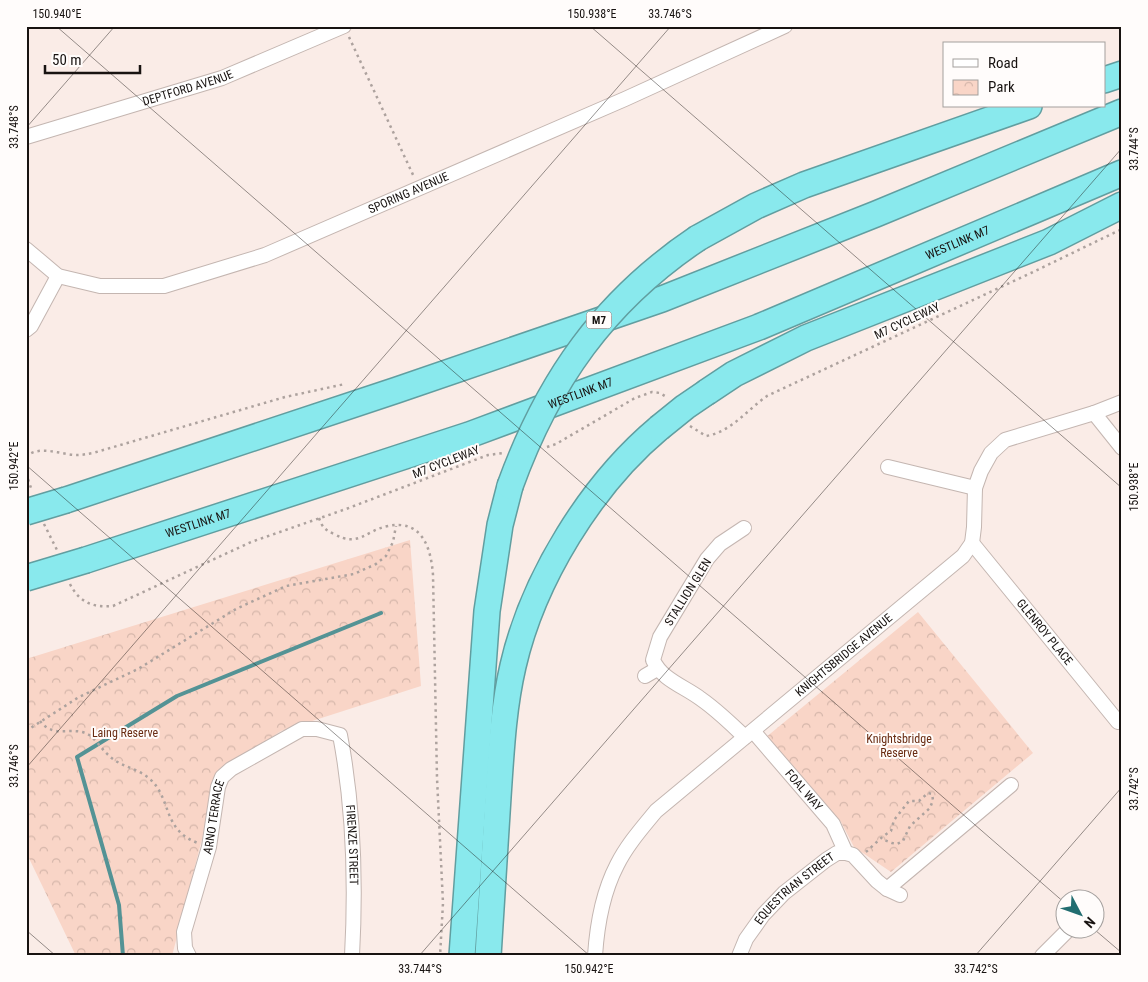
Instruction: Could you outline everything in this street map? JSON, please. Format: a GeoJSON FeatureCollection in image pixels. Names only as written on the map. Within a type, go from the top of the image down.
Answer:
{"type":"FeatureCollection","features":[{"type":"Feature","properties":{"kind":"highway"},"geometry":{"type":"LineString","coordinates":[[1106,79],[1122,74]]}},
{"type":"Feature","properties":{"kind":"highway"},"geometry":{"type":"LineString","coordinates":[[462,956],[487,611],[500,525],[519,459],[557,384],[578,351],[629,294],[658,267],[698,238],[756,206],[804,185],[1023,108]]}},
{"type":"Feature","properties":{"kind":"highway","name":"M7"},"geometry":{"type":"LineString","coordinates":[[26,512],[371,400],[662,299],[876,214],[1122,112]]}},
{"type":"Feature","properties":{"kind":"highway","name":"WESTLINK M7"},"geometry":{"type":"LineString","coordinates":[[26,578],[469,435],[732,337],[1122,173]]}},
{"type":"Feature","properties":{"kind":"highway"},"geometry":{"type":"LineString","coordinates":[[488,956],[505,712],[513,665],[530,614],[551,565],[579,518],[612,475],[642,442],[685,407],[734,374],[806,338],[1049,242],[1122,205]]}},
{"type":"Feature","properties":{"kind":"street","name":"SPORING AVENUE"},"geometry":{"type":"LineString","coordinates":[[26,249],[58,276],[100,286],[164,286],[265,255],[625,99],[785,26]]}},
{"type":"Feature","properties":{"kind":"street","name":"DEPTFORD AVENUE"},"geometry":{"type":"LineString","coordinates":[[26,137],[222,78],[346,31]]}},
{"type":"Feature","properties":{"kind":"street"},"geometry":{"type":"LineString","coordinates":[[26,330],[31,326],[58,276]]}},
{"type":"Feature","properties":{"kind":"street"},"geometry":{"type":"LineString","coordinates":[[972,543],[975,488],[981,471],[991,453],[1005,440],[1094,414],[1122,402]]}},
{"type":"Feature","properties":{"kind":"street"},"geometry":{"type":"LineString","coordinates":[[1094,414],[1122,448]]}},
{"type":"Feature","properties":{"kind":"street"},"geometry":{"type":"LineString","coordinates":[[888,467],[975,488]]}},
{"type":"Feature","properties":{"kind":"street","name":"STALLION GLEN"},"geometry":{"type":"LineString","coordinates":[[744,528],[720,544],[707,559],[660,637],[651,673],[667,678],[700,698],[749,734]]}},
{"type":"Feature","properties":{"kind":"street","name":"GLENROY PLACE"},"geometry":{"type":"LineString","coordinates":[[972,543],[1118,722]]}},
{"type":"Feature","properties":{"kind":"street","name":"KNIGHTSBRIDGE AVENUE"},"geometry":{"type":"LineString","coordinates":[[595,956],[603,902],[616,865],[634,838],[656,811],[963,556],[972,543]]}},
{"type":"Feature","properties":{"kind":"street","name":"ARNO TERRACE"},"geometry":{"type":"LineString","coordinates":[[189,956],[185,948],[184,932],[209,847],[218,787],[222,777],[231,769],[302,729],[317,729],[340,735]]}},
{"type":"Feature","properties":{"kind":"street","name":"FOAL WAY"},"geometry":{"type":"LineString","coordinates":[[749,734],[833,824],[852,856]]}},
{"type":"Feature","properties":{"kind":"street","name":"FIRENZE STREET"},"geometry":{"type":"LineString","coordinates":[[340,735],[346,767],[352,829],[355,904],[352,956]]}},
{"type":"Feature","properties":{"kind":"street"},"geometry":{"type":"LineString","coordinates":[[887,888],[1011,785]]}},
{"type":"Feature","properties":{"kind":"street","name":"EQUESTRIAN STREET"},"geometry":{"type":"LineString","coordinates":[[739,956],[746,939],[763,915],[784,893],[837,853],[852,856],[877,881],[900,895]]}},
{"type":"Feature","properties":{"kind":"street"},"geometry":{"type":"LineString","coordinates":[[1042,956],[1058,940]]}},
{"type":"Feature","properties":{"kind":"path"},"geometry":{"type":"LineString","coordinates":[[346,31],[419,188]]}},
{"type":"Feature","properties":{"kind":"path","name":"M7 CYCLEWAY"},"geometry":{"type":"LineString","coordinates":[[706,436],[716,435],[729,428],[767,396],[1031,274],[1122,229]]}},
{"type":"Feature","properties":{"kind":"path"},"geometry":{"type":"LineString","coordinates":[[26,456],[40,451],[76,455],[93,453],[285,397],[345,384]]}},
{"type":"Feature","properties":{"kind":"path"},"geometry":{"type":"LineString","coordinates":[[539,450],[556,444],[606,416]]}},
{"type":"Feature","properties":{"kind":"path","name":"M7 CYCLEWAY"},"geometry":{"type":"LineString","coordinates":[[396,525],[382,528],[358,539],[350,540],[339,537],[324,529],[319,518],[488,455],[505,453]]}},
{"type":"Feature","properties":{"kind":"path"},"geometry":{"type":"LineString","coordinates":[[26,731],[79,697],[138,669],[236,609],[286,586],[354,574],[376,564],[386,556],[393,542],[396,525],[412,529],[426,540],[432,559],[437,778],[443,903],[440,956]]}},
{"type":"Feature","properties":{"kind":"path"},"geometry":{"type":"LineString","coordinates":[[40,721],[56,732],[83,731],[116,761],[151,779],[161,795],[176,829],[183,836],[209,847]]}},
{"type":"Feature","properties":{"kind":"path"},"geometry":{"type":"LineString","coordinates":[[852,856],[882,839],[885,834],[891,831],[894,820],[909,801],[918,801],[928,793],[932,794],[933,800],[930,808],[910,826],[903,840],[897,844],[882,839]]}},
{"type":"Feature","properties":{"kind":"green space","name":"Laing Reserve"},"geometry":{"type":"Polygon","coordinates":[[[410,540],[421,686],[281,731],[215,775],[202,839],[172,956],[76,956],[26,852],[26,659],[410,540]]]}},
{"type":"Feature","properties":{"kind":"green space","name":"Knightsbridge Reserve"},"geometry":{"type":"Polygon","coordinates":[[[918,612],[1033,753],[891,872],[854,847],[841,822],[765,738],[918,612]]]}},
{"type":"Feature","properties":{"kind":"waterway"},"geometry":{"type":"LineString","coordinates":[[123,956],[119,905],[77,757],[177,696],[381,613]]}}]}
